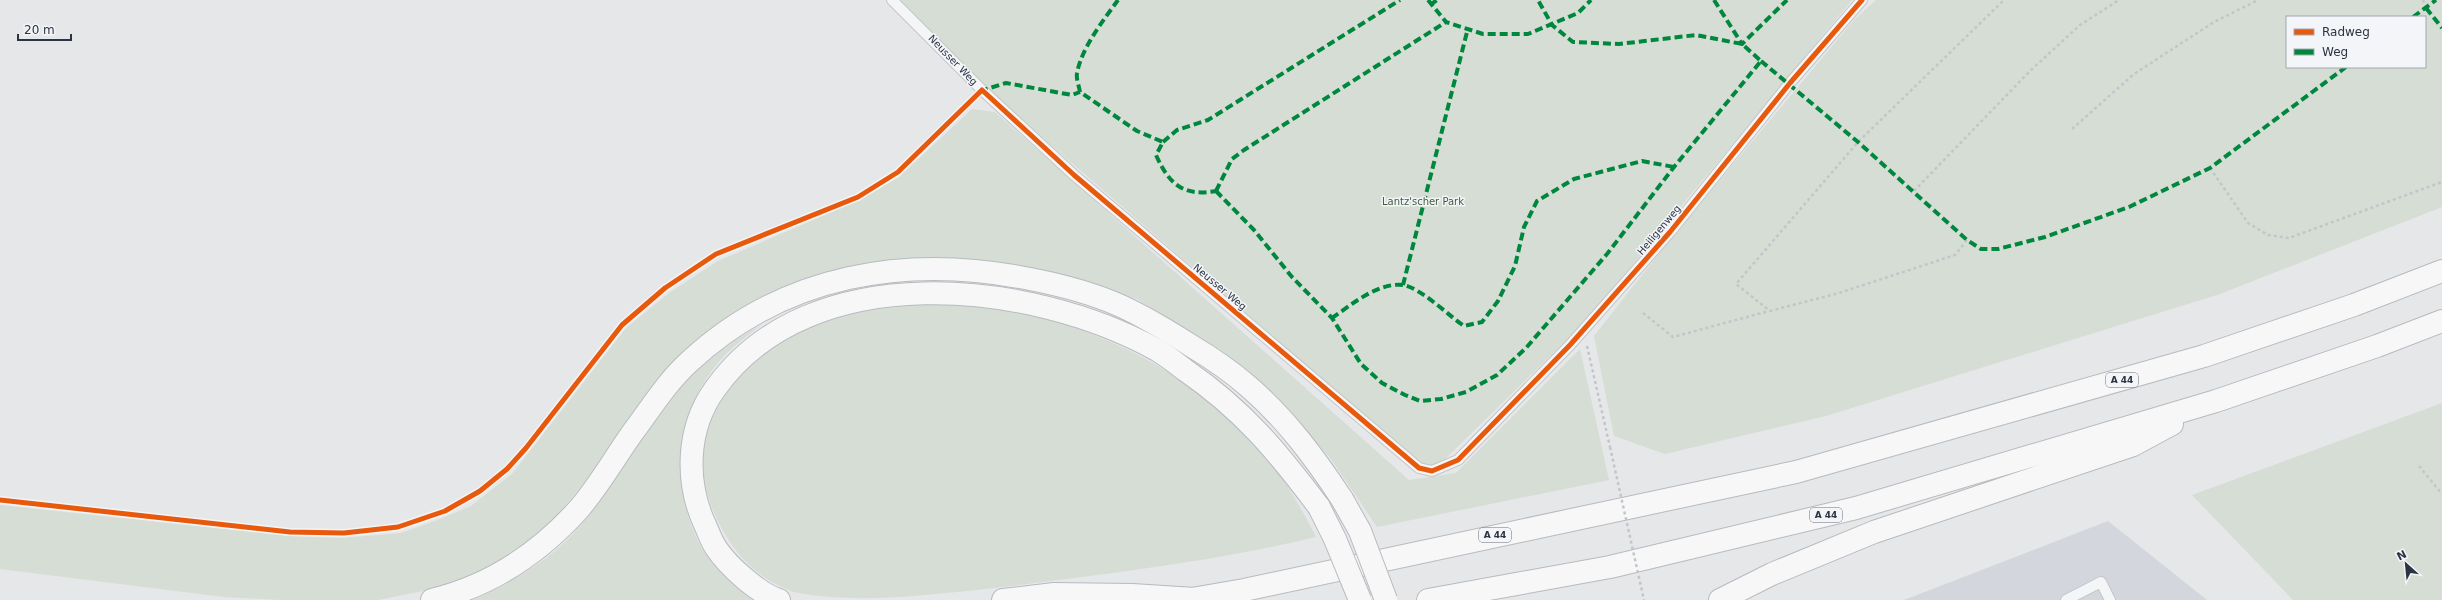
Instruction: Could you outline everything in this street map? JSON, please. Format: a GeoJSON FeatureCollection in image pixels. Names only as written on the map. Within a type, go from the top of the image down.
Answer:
{"type":"FeatureCollection","features":[{"type":"Feature","properties":{"kind":"highway"},"geometry":{"type":"LineString","coordinates":[[432,600],[452,595],[490,580],[547,541],[580,508],[662,391],[688,362],[720,336],[762,310],[789,297],[837,280],[881,271],[930,269],[994,272],[1065,286],[1120,306],[1167,330],[1249,386],[1312,454],[1342,499],[1360,531],[1386,600]]}},
{"type":"Feature","properties":{"kind":"highway","name":"A 44"},"geometry":{"type":"LineString","coordinates":[[1191,599],[1796,472],[2204,356],[2354,305],[2442,271]]}},
{"type":"Feature","properties":{"kind":"highway"},"geometry":{"type":"LineString","coordinates":[[779,600],[744,578],[714,543],[699,512],[690,466],[696,430],[706,402],[726,374],[751,348],[781,329],[822,311],[869,299],[913,294],[997,297],[1053,309],[1107,328],[1158,350],[1207,385],[1246,418],[1285,462],[1318,507],[1335,539],[1360,600]]}},
{"type":"Feature","properties":{"kind":"highway","name":"A 44"},"geometry":{"type":"LineString","coordinates":[[1428,600],[1610,567],[1856,508],[2216,401],[2377,346],[2442,321]]}},
{"type":"Feature","properties":{"kind":"highway"},"geometry":{"type":"LineString","coordinates":[[1720,600],[1772,574],[1874,532],[2133,445],[2216,401]]}},
{"type":"Feature","properties":{"kind":"highway"},"geometry":{"type":"LineString","coordinates":[[1002,600],[1054,594],[1132,595],[1191,599]]}},
{"type":"Feature","properties":{"kind":"lane","name":"Neusser Weg"},"geometry":{"type":"LineString","coordinates":[[892,0],[982,90],[1074,175],[1419,468],[1432,471],[1458,460]]}},
{"type":"Feature","properties":{"kind":"lane","name":"Heiligenweg"},"geometry":{"type":"LineString","coordinates":[[1458,460],[1674,235],[1790,83],[1862,0]]}},
{"type":"Feature","properties":{"kind":"lane"},"geometry":{"type":"LineString","coordinates":[[2066,600],[2101,582],[2110,600]]}},
{"type":"Feature","properties":{"kind":"path"},"geometry":{"type":"LineString","coordinates":[[1770,311],[1736,284],[1858,142],[2004,0]]}},
{"type":"Feature","properties":{"kind":"path"},"geometry":{"type":"LineString","coordinates":[[1914,191],[2030,71],[2080,25],[2119,0]]}},
{"type":"Feature","properties":{"kind":"path"},"geometry":{"type":"LineString","coordinates":[[2072,129],[2134,74],[2214,22],[2258,0]]}},
{"type":"Feature","properties":{"kind":"path"},"geometry":{"type":"LineString","coordinates":[[2423,0],[2426,8]]}},
{"type":"Feature","properties":{"kind":"path"},"geometry":{"type":"LineString","coordinates":[[2210,168],[2248,223],[2268,235],[2289,238],[2442,182]]}},
{"type":"Feature","properties":{"kind":"path"},"geometry":{"type":"LineString","coordinates":[[1643,313],[1673,337],[1839,293],[1955,255],[1968,240]]}},
{"type":"Feature","properties":{"kind":"path"},"geometry":{"type":"LineString","coordinates":[[1583,330],[1644,600]]}},
{"type":"Feature","properties":{"kind":"path"},"geometry":{"type":"LineString","coordinates":[[2419,466],[2442,494]]}},
{"type":"Feature","properties":{"kind":"shaded area"},"geometry":{"type":"Polygon","coordinates":[[[2108,521],[2207,600],[1904,600],[2108,521]]]}},
{"type":"Feature","properties":{"kind":"green space","name":"Lantz'scher Park"},"geometry":{"type":"Polygon","coordinates":[[[894,0],[1852,0],[1586,321],[1443,461],[1431,468],[1421,464],[1002,103],[894,0]]]}},
{"type":"Feature","properties":{"kind":"green space"},"geometry":{"type":"Polygon","coordinates":[[[1876,0],[2442,0],[2442,207],[2220,294],[1826,416],[1665,454],[1614,436],[1594,336],[1668,242],[1854,20],[1876,0]]]}},
{"type":"Feature","properties":{"kind":"green space"},"geometry":{"type":"Polygon","coordinates":[[[972,109],[995,112],[1409,480],[1456,473],[1580,349],[1609,480],[1377,527],[1331,459],[1277,400],[1221,350],[1137,299],[1070,277],[999,262],[925,257],[789,284],[733,314],[690,347],[649,391],[595,469],[554,520],[523,549],[484,570],[438,588],[378,600],[280,600],[224,597],[0,569],[0,505],[288,536],[342,538],[401,533],[471,506],[512,474],[626,328],[669,293],[718,261],[860,200],[899,177],[972,109]]]}},
{"type":"Feature","properties":{"kind":"green space"},"geometry":{"type":"Polygon","coordinates":[[[920,305],[968,305],[1006,310],[1044,318],[1081,330],[1118,345],[1153,363],[1186,383],[1217,406],[1245,432],[1266,456],[1285,482],[1316,537],[1241,553],[1165,566],[1012,586],[913,596],[838,598],[809,595],[794,592],[769,580],[758,573],[739,554],[723,531],[717,519],[705,484],[704,451],[711,421],[727,393],[748,369],[775,348],[804,331],[846,315],[878,309],[920,305]]]}},
{"type":"Feature","properties":{"kind":"green space"},"geometry":{"type":"Polygon","coordinates":[[[761,325],[726,354],[708,376],[695,401],[686,427],[681,454],[681,482],[686,510],[696,536],[710,561],[719,572],[752,600],[473,600],[535,566],[567,540],[595,507],[642,435],[668,400],[711,358],[735,340],[761,325]]]}},
{"type":"Feature","properties":{"kind":"green space"},"geometry":{"type":"Polygon","coordinates":[[[2442,403],[2442,600],[2293,600],[2192,495],[2442,403]]]}},
{"type":"Feature","properties":{"kind":"marked path"},"geometry":{"type":"LineString","coordinates":[[1118,0],[1100,25],[1083,54],[1077,73],[1080,92],[1137,131],[1163,142],[1156,155],[1166,174],[1178,186],[1195,192],[1216,191]]}},
{"type":"Feature","properties":{"kind":"marked path"},"geometry":{"type":"LineString","coordinates":[[1163,142],[1177,130],[1208,120],[1400,0]]}},
{"type":"Feature","properties":{"kind":"marked path"},"geometry":{"type":"LineString","coordinates":[[1428,0],[1446,22],[1483,34],[1528,34],[1578,13],[1591,0]]}},
{"type":"Feature","properties":{"kind":"marked path"},"geometry":{"type":"LineString","coordinates":[[1430,5],[1437,0]]}},
{"type":"Feature","properties":{"kind":"marked path"},"geometry":{"type":"LineString","coordinates":[[1216,191],[1254,230],[1292,277],[1332,318],[1361,364],[1382,383],[1420,401],[1441,399],[1466,392],[1497,375],[1526,348],[1607,254],[1674,167],[1761,61],[1742,44],[1696,35],[1619,44],[1573,42],[1552,25],[1538,0]]}},
{"type":"Feature","properties":{"kind":"marked path"},"geometry":{"type":"LineString","coordinates":[[1714,0],[1742,44],[1787,0]]}},
{"type":"Feature","properties":{"kind":"marked path"},"geometry":{"type":"LineString","coordinates":[[2414,16],[2436,0]]}},
{"type":"Feature","properties":{"kind":"marked path"},"geometry":{"type":"LineString","coordinates":[[2426,8],[2442,28]]}},
{"type":"Feature","properties":{"kind":"marked path"},"geometry":{"type":"LineString","coordinates":[[1216,191],[1232,159],[1244,150],[1446,22]]}},
{"type":"Feature","properties":{"kind":"marked path"},"geometry":{"type":"LineString","coordinates":[[1403,285],[1468,28]]}},
{"type":"Feature","properties":{"kind":"marked path"},"geometry":{"type":"LineString","coordinates":[[1761,61],[1858,142],[1967,240],[1981,249],[1998,249],[2045,237],[2129,207],[2210,168],[2345,68]]}},
{"type":"Feature","properties":{"kind":"marked path"},"geometry":{"type":"LineString","coordinates":[[980,91],[1006,83],[1072,95],[1080,92]]}},
{"type":"Feature","properties":{"kind":"marked path"},"geometry":{"type":"LineString","coordinates":[[1332,318],[1356,301],[1375,291],[1384,287],[1403,285],[1418,291],[1464,326],[1482,322],[1498,301],[1515,266],[1524,227],[1537,201],[1574,179],[1642,161],[1674,167]]}},
{"type":"Feature","properties":{"kind":"cycle path"},"geometry":{"type":"LineString","coordinates":[[0,500],[290,532],[344,533],[398,527],[445,511],[480,491],[507,469],[526,448],[622,325],[665,288],[716,254],[858,197],[898,172],[982,90],[1074,175],[1419,468],[1432,471],[1458,460],[1570,345],[1670,232],[1790,83],[1862,0]]}}]}
